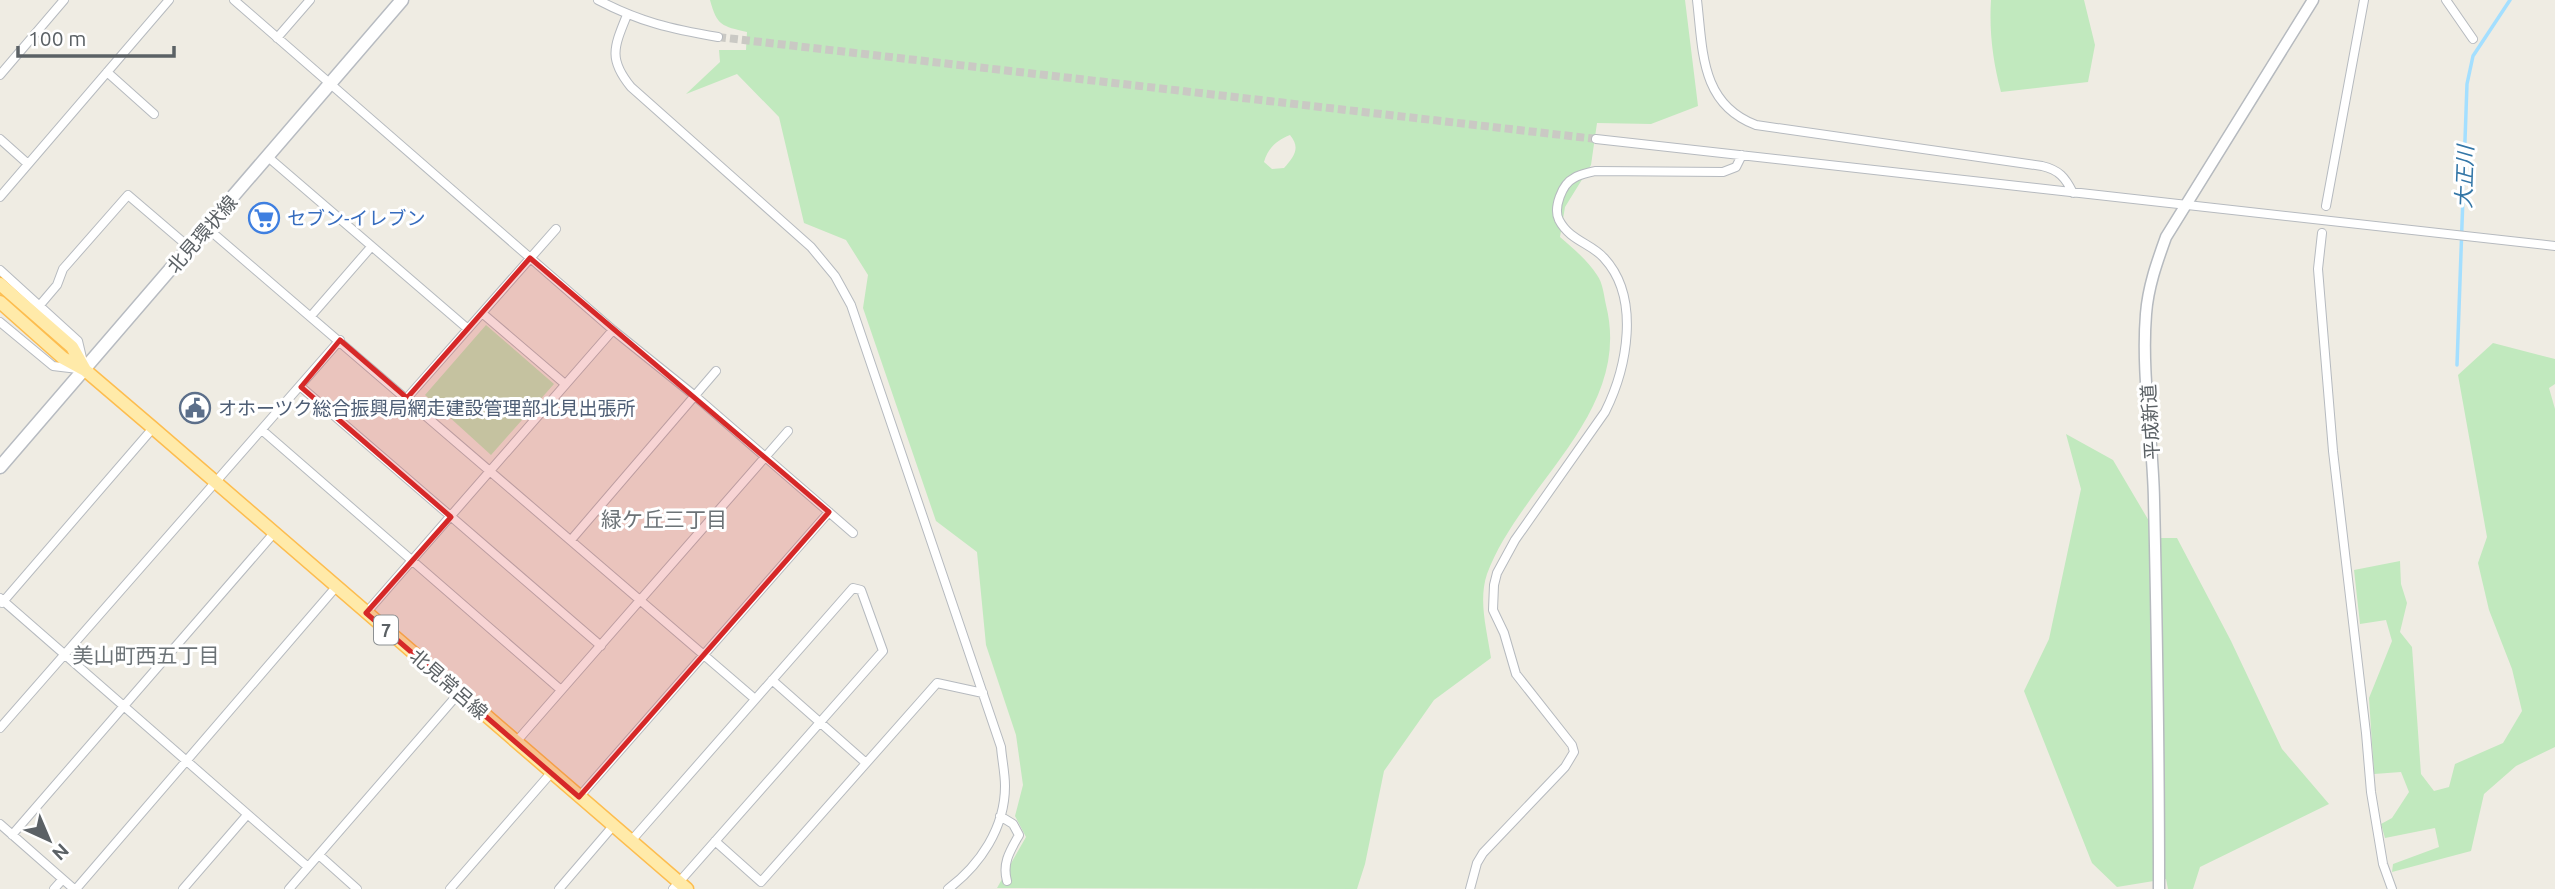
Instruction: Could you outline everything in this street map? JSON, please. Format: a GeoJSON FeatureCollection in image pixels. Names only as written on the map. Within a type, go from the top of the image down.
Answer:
{"type":"FeatureCollection","features":[{"type":"Feature","properties":{"kind":"main road","name":"北見環状線"},"geometry":{"type":"LineString","coordinates":[[0,467],[402,0]]}},
{"type":"Feature","properties":{"kind":"main road","name":"北見常呂線"},"geometry":{"type":"LineString","coordinates":[[0,284],[72,347],[85,370]]}},
{"type":"Feature","properties":{"kind":"main road","name":"北見常呂線"},"geometry":{"type":"LineString","coordinates":[[0,302],[63,358],[85,370],[153,428],[631,841],[680,887]]}},
{"type":"Feature","properties":{"kind":"street"},"geometry":{"type":"LineString","coordinates":[[0,75],[64,0]]}},
{"type":"Feature","properties":{"kind":"street"},"geometry":{"type":"LineString","coordinates":[[0,197],[169,0]]}},
{"type":"Feature","properties":{"kind":"street"},"geometry":{"type":"LineString","coordinates":[[234,0],[613,330],[695,396],[853,533]]}},
{"type":"Feature","properties":{"kind":"street"},"geometry":{"type":"LineString","coordinates":[[277,38],[310,0]]}},
{"type":"Feature","properties":{"kind":"street"},"geometry":{"type":"LineString","coordinates":[[598,0],[627,15],[665,28],[718,37]]}},
{"type":"Feature","properties":{"kind":"street"},"geometry":{"type":"LineString","coordinates":[[1697,0],[1707,74],[1718,98],[1741,119],[1756,125],[2042,166],[2056,170],[2073,193]]}},
{"type":"Feature","properties":{"kind":"street","name":"平成新道"},"geometry":{"type":"LineString","coordinates":[[2159,889],[2159,711],[2154,486],[2146,313],[2153,274],[2166,237],[2313,0]]}},
{"type":"Feature","properties":{"kind":"street"},"geometry":{"type":"LineString","coordinates":[[2326,206],[2364,0]]}},
{"type":"Feature","properties":{"kind":"street"},"geometry":{"type":"LineString","coordinates":[[2446,0],[2473,39]]}},
{"type":"Feature","properties":{"kind":"street"},"geometry":{"type":"LineString","coordinates":[[627,15],[616,41],[614,58],[618,72],[631,87],[811,247],[835,276],[851,305],[1001,747],[1005,788],[998,830],[982,857],[948,889]]}},
{"type":"Feature","properties":{"kind":"street"},"geometry":{"type":"LineString","coordinates":[[107,72],[154,114]]}},
{"type":"Feature","properties":{"kind":"street"},"geometry":{"type":"LineString","coordinates":[[0,139],[28,164]]}},
{"type":"Feature","properties":{"kind":"street"},"geometry":{"type":"LineString","coordinates":[[1596,139],[2555,246]]}},
{"type":"Feature","properties":{"kind":"street"},"geometry":{"type":"LineString","coordinates":[[1470,889],[1477,863],[1483,853],[1565,767],[1574,752],[1572,745],[1516,674],[1504,633],[1493,610],[1497,573],[1516,540],[1605,412],[1615,392],[1623,361],[1627,321],[1616,277],[1603,257],[1575,240],[1559,222],[1557,214],[1562,193],[1574,177],[1595,171],[1723,172],[1736,167],[1741,155]]}},
{"type":"Feature","properties":{"kind":"street"},"geometry":{"type":"LineString","coordinates":[[268,157],[468,329]]}},
{"type":"Feature","properties":{"kind":"street"},"geometry":{"type":"LineString","coordinates":[[40,305],[57,285],[63,269],[128,195],[190,248]]}},
{"type":"Feature","properties":{"kind":"street"},"geometry":{"type":"LineString","coordinates":[[207,228],[755,699]]}},
{"type":"Feature","properties":{"kind":"street"},"geometry":{"type":"LineString","coordinates":[[407,398],[556,229]]}},
{"type":"Feature","properties":{"kind":"street"},"geometry":{"type":"LineString","coordinates":[[2322,233],[2318,269],[2333,451],[2371,792],[2383,864],[2392,889]]}},
{"type":"Feature","properties":{"kind":"street"},"geometry":{"type":"LineString","coordinates":[[312,316],[371,247]]}},
{"type":"Feature","properties":{"kind":"street"},"geometry":{"type":"LineString","coordinates":[[0,270],[78,341],[85,370],[53,366],[1,324]]}},
{"type":"Feature","properties":{"kind":"street"},"geometry":{"type":"LineString","coordinates":[[482,313],[565,384]]}},
{"type":"Feature","properties":{"kind":"street"},"geometry":{"type":"LineString","coordinates":[[366,612],[613,330]]}},
{"type":"Feature","properties":{"kind":"street"},"geometry":{"type":"LineString","coordinates":[[0,728],[62,654],[340,340]]}},
{"type":"Feature","properties":{"kind":"street"},"geometry":{"type":"LineString","coordinates":[[571,540],[716,371]]}},
{"type":"Feature","properties":{"kind":"street"},"geometry":{"type":"LineString","coordinates":[[301,387],[601,646]]}},
{"type":"Feature","properties":{"kind":"street"},"geometry":{"type":"LineString","coordinates":[[153,428],[1,602],[308,867]]}},
{"type":"Feature","properties":{"kind":"street"},"geometry":{"type":"LineString","coordinates":[[262,431],[561,690]]}},
{"type":"Feature","properties":{"kind":"street"},"geometry":{"type":"LineString","coordinates":[[516,742],[788,431]]}},
{"type":"Feature","properties":{"kind":"street"},"geometry":{"type":"LineString","coordinates":[[579,797],[829,512]]}},
{"type":"Feature","properties":{"kind":"street"},"geometry":{"type":"LineString","coordinates":[[12,835],[274,533]]}},
{"type":"Feature","properties":{"kind":"street"},"geometry":{"type":"LineString","coordinates":[[0,824],[75,889],[337,587]]}},
{"type":"Feature","properties":{"kind":"street"},"geometry":{"type":"LineString","coordinates":[[631,841],[853,588],[862,590],[883,651],[715,841],[680,887]]}},
{"type":"Feature","properties":{"kind":"street"},"geometry":{"type":"LineString","coordinates":[[772,680],[866,762]]}},
{"type":"Feature","properties":{"kind":"street"},"geometry":{"type":"LineString","coordinates":[[715,841],[761,882],[937,683],[983,693]]}},
{"type":"Feature","properties":{"kind":"street"},"geometry":{"type":"LineString","coordinates":[[289,889],[459,693]]}},
{"type":"Feature","properties":{"kind":"street"},"geometry":{"type":"LineString","coordinates":[[450,889],[551,773]]}},
{"type":"Feature","properties":{"kind":"street"},"geometry":{"type":"LineString","coordinates":[[183,889],[247,815]]}},
{"type":"Feature","properties":{"kind":"street"},"geometry":{"type":"LineString","coordinates":[[1000,816],[1013,824],[1019,835],[1007,856],[1004,870],[1007,881]]}},
{"type":"Feature","properties":{"kind":"street"},"geometry":{"type":"LineString","coordinates":[[559,889],[613,826]]}},
{"type":"Feature","properties":{"kind":"street"},"geometry":{"type":"LineString","coordinates":[[319,855],[357,889]]}},
{"type":"Feature","properties":{"kind":"street"},"geometry":{"type":"LineString","coordinates":[[54,889],[62,880]]}},
{"type":"Feature","properties":{"kind":"highlighted area"},"geometry":{"type":"Polygon","coordinates":[[[530,258],[829,512],[579,797],[366,613],[451,517],[301,387],[340,340],[407,398],[530,258]]]}},
{"type":"Feature","properties":{"kind":"green space"},"geometry":{"type":"Polygon","coordinates":[[[710,0],[1685,0],[1698,106],[1651,124],[1597,123],[1591,165],[1565,207],[1560,237],[1589,265],[1599,278],[1603,290],[1610,344],[1604,380],[1589,414],[1503,541],[1487,574],[1483,605],[1491,658],[1434,700],[1384,771],[1365,864],[1357,889],[997,888],[1026,837],[1015,816],[1023,785],[1016,735],[986,645],[977,552],[936,521],[863,308],[868,275],[846,240],[804,223],[779,117],[737,74],[686,94],[720,62],[719,50],[746,50],[747,32],[722,23],[710,0]],[[1290,135],[1277,142],[1264,162],[1272,169],[1284,168],[1295,152],[1290,135]]]}},
{"type":"Feature","properties":{"kind":"green space"},"geometry":{"type":"Polygon","coordinates":[[[1991,0],[2084,0],[2095,45],[2088,82],[2001,92],[1992,47],[1991,0]]]}},
{"type":"Feature","properties":{"kind":"green space"},"geometry":{"type":"Polygon","coordinates":[[[486,325],[554,384],[491,455],[425,395],[486,325]]]}},
{"type":"Feature","properties":{"kind":"green space"},"geometry":{"type":"Polygon","coordinates":[[[2493,343],[2555,359],[2555,384],[2549,388],[2555,409],[2555,747],[2516,766],[2484,794],[2471,851],[2392,872],[2393,864],[2439,847],[2435,828],[2385,838],[2381,824],[2392,818],[2409,792],[2401,772],[2374,774],[2369,698],[2392,641],[2386,620],[2360,624],[2354,570],[2400,561],[2401,584],[2407,603],[2400,632],[2412,647],[2421,774],[2434,791],[2449,787],[2455,764],[2503,743],[2522,711],[2512,669],[2489,610],[2478,563],[2487,537],[2458,375],[2493,343]]]}},
{"type":"Feature","properties":{"kind":"green space"},"geometry":{"type":"Polygon","coordinates":[[[2066,434],[2113,460],[2159,538],[2177,538],[2231,641],[2282,749],[2329,804],[2200,867],[2193,889],[2168,889],[2166,879],[2117,887],[2092,863],[2024,691],[2049,639],[2081,489],[2066,434]]]}},
{"type":"Feature","properties":{"kind":"waterway","name":"大正川"},"geometry":{"type":"LineString","coordinates":[[2457,365],[2467,84],[2473,56],[2510,0]]}},
{"type":"Feature","properties":{"kind":"tunnel"},"geometry":{"type":"LineString","coordinates":[[718,37],[1596,139]]}},
{"type":"Feature","properties":{"kind":"place","name":"セブン-イレブン"},"geometry":{"type":"Point","coordinates":[264,218]}},
{"type":"Feature","properties":{"kind":"place","name":"オホーツク総合振興局網走建設管理部北見出張所"},"geometry":{"type":"Point","coordinates":[195,408]}},
{"type":"Feature","properties":{"kind":"district","name":"緑ケ丘三丁目"},"geometry":{"type":"Point","coordinates":[664,519]}},
{"type":"Feature","properties":{"kind":"district","name":"美山町西五丁目"},"geometry":{"type":"Point","coordinates":[146,655]}}]}
